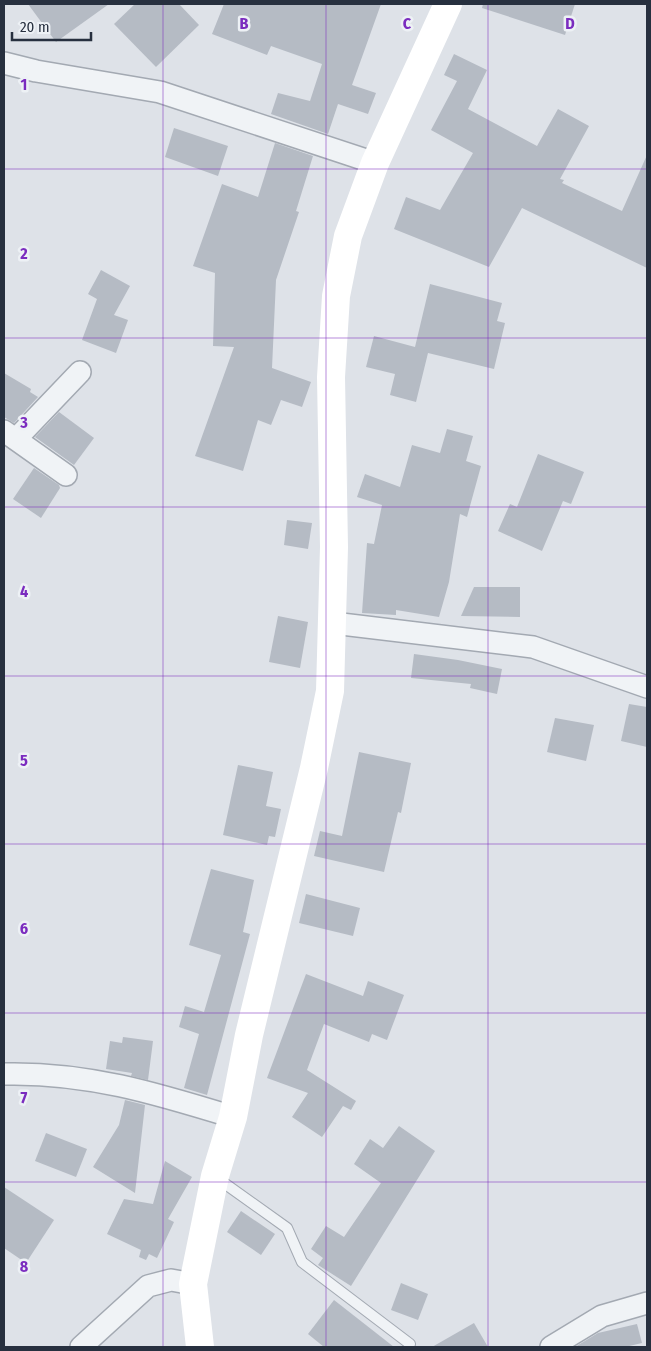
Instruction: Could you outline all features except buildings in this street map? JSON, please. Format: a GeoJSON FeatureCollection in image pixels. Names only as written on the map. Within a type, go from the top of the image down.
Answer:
{"type":"FeatureCollection","features":[{"type":"Feature","properties":{"kind":"main road"},"geometry":{"type":"LineString","coordinates":[[200,1347],[193,1284],[214,1176],[233,1116],[250,1035],[312,777],[328,701],[334,622],[331,377],[336,296],[348,236],[375,163],[448,4]]}},
{"type":"Feature","properties":{"kind":"street"},"geometry":{"type":"LineString","coordinates":[[4,63],[36,71],[160,92],[375,163]]}},
{"type":"Feature","properties":{"kind":"street"},"geometry":{"type":"LineString","coordinates":[[66,475],[10,435],[80,372]]}},
{"type":"Feature","properties":{"kind":"street"},"geometry":{"type":"LineString","coordinates":[[334,622],[534,648],[647,687]]}},
{"type":"Feature","properties":{"kind":"street"},"geometry":{"type":"LineString","coordinates":[[4,1074],[54,1075],[137,1088],[233,1116]]}},
{"type":"Feature","properties":{"kind":"street"},"geometry":{"type":"LineString","coordinates":[[81,1347],[148,1286],[171,1280],[193,1284]]}},
{"type":"Feature","properties":{"kind":"street"},"geometry":{"type":"LineString","coordinates":[[551,1347],[602,1316],[647,1303]]}},
{"type":"Feature","properties":{"kind":"lane"},"geometry":{"type":"LineString","coordinates":[[214,1176],[287,1228],[302,1262],[410,1344]]}}]}
